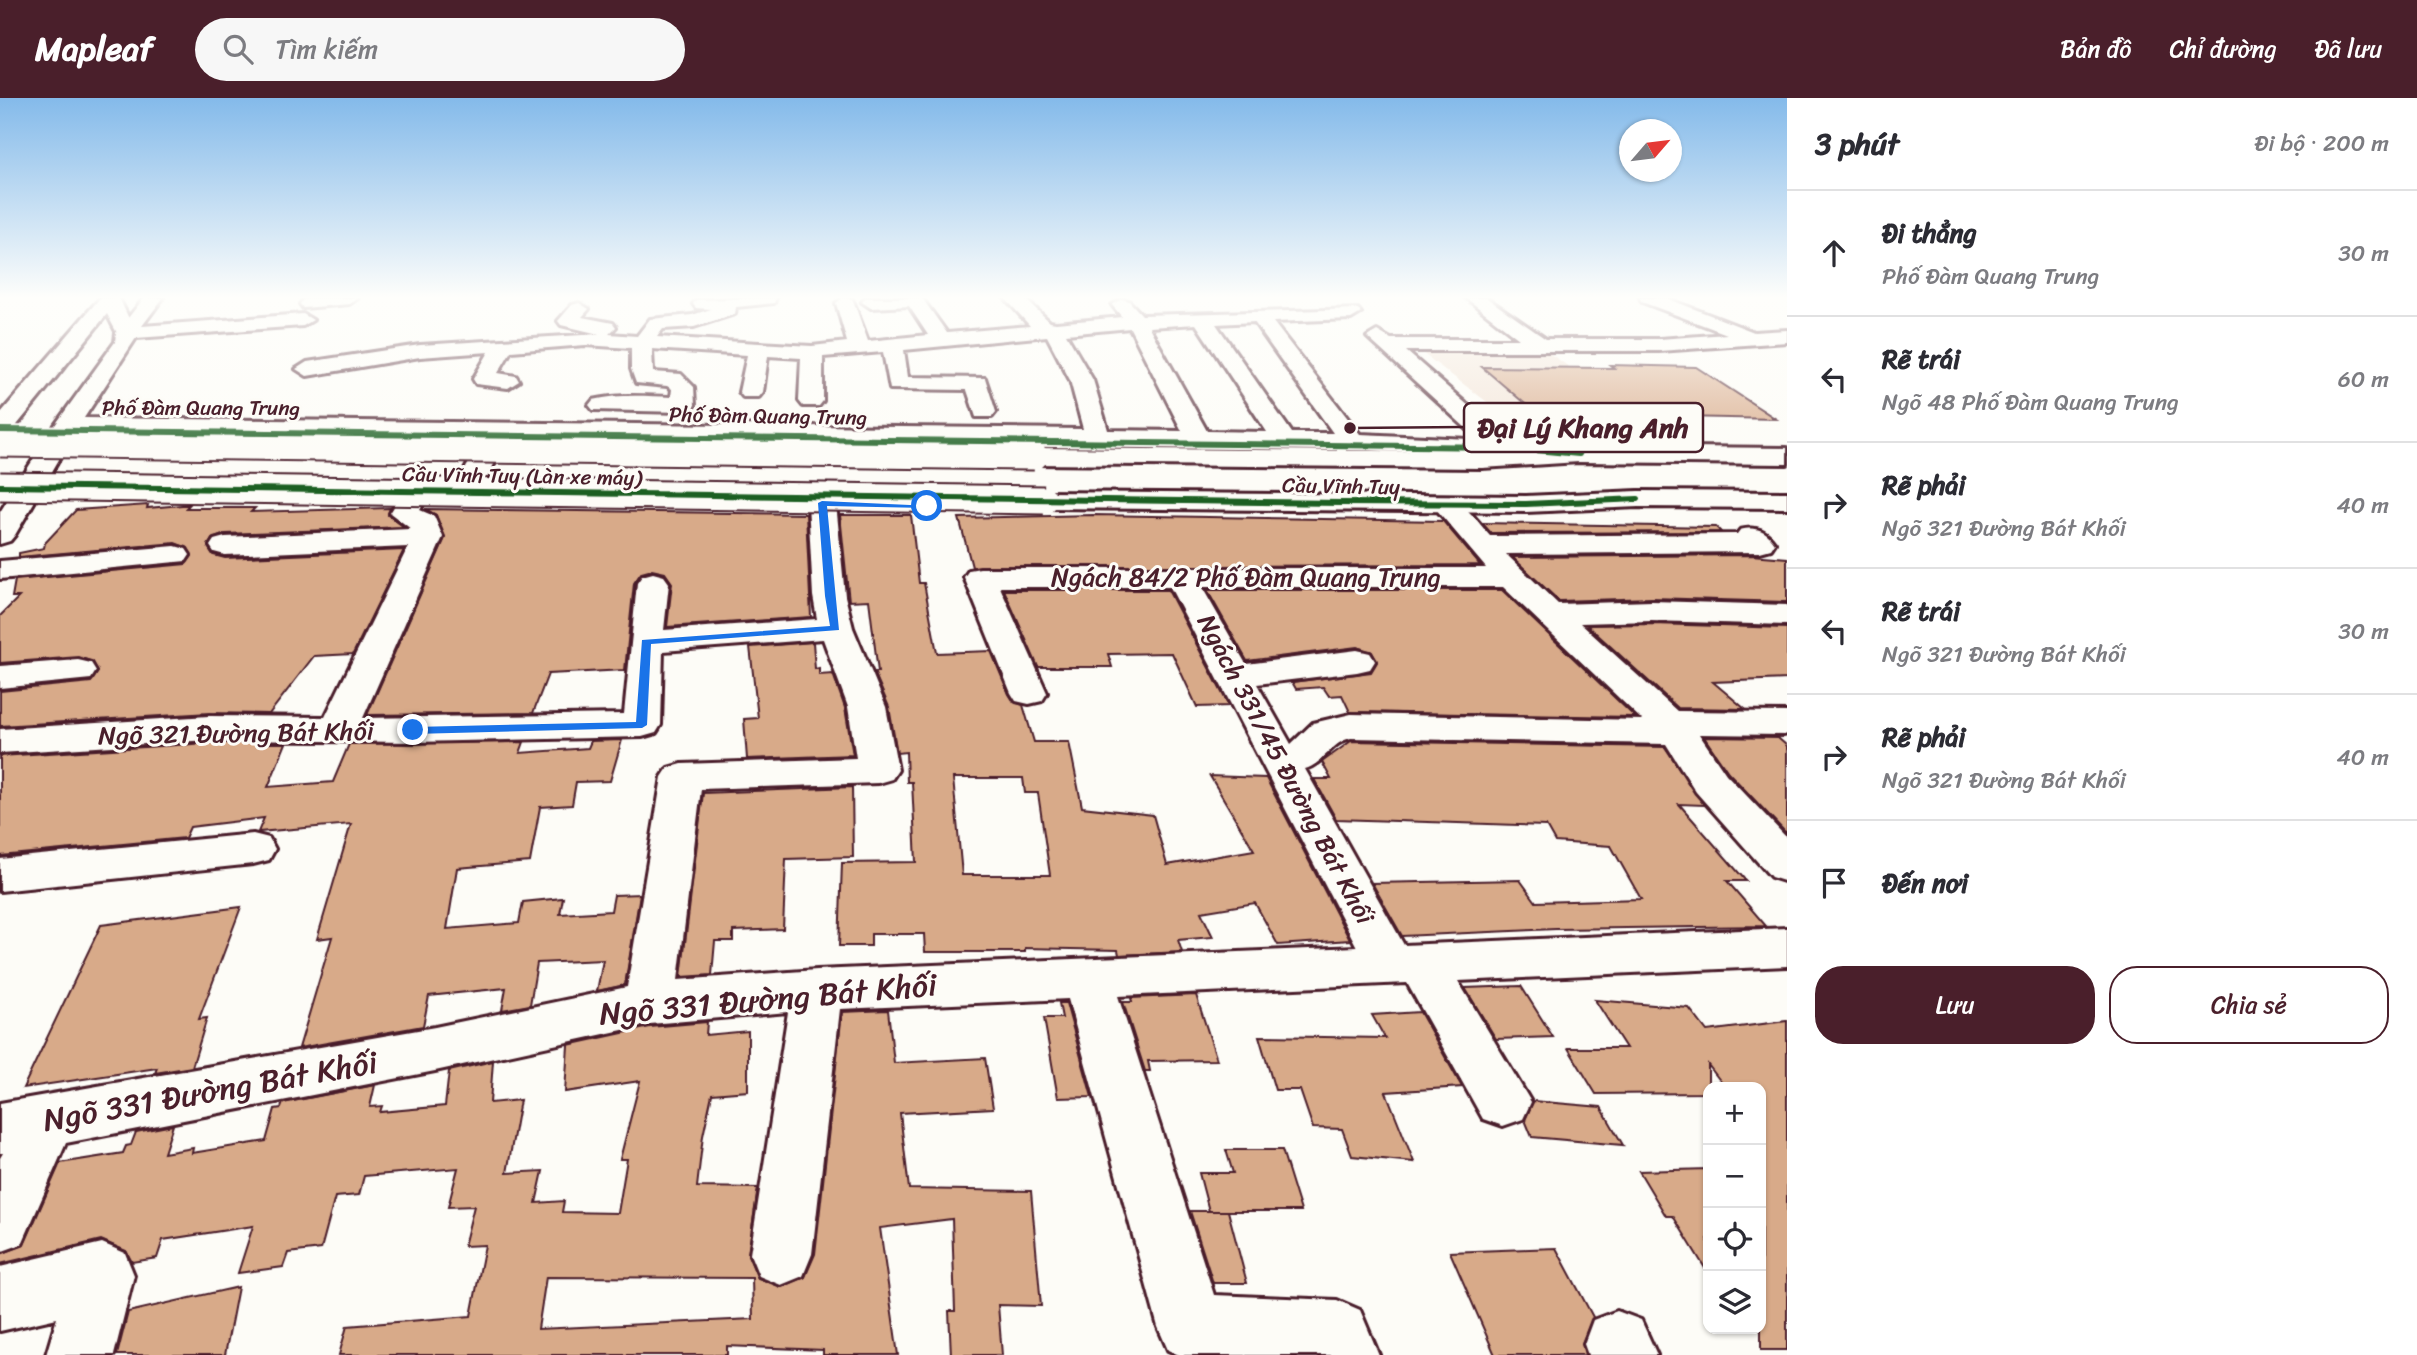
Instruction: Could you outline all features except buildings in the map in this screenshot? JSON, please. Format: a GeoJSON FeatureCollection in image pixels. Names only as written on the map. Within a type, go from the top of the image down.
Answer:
{"type":"FeatureCollection","features":[{"type":"Feature","properties":{"kind":"main road"},"geometry":{"type":"LineString","coordinates":[[0,430],[61,357]]}},
{"type":"Feature","properties":{"kind":"main road"},"geometry":{"type":"LineString","coordinates":[[0,535],[13,490],[67,425],[115,357]]}},
{"type":"Feature","properties":{"kind":"main road"},"geometry":{"type":"LineString","coordinates":[[307,369],[384,357]]}},
{"type":"Feature","properties":{"kind":"main road"},"geometry":{"type":"LineString","coordinates":[[498,357],[484,379],[508,382]]}},
{"type":"Feature","properties":{"kind":"main road"},"geometry":{"type":"LineString","coordinates":[[601,405],[633,402],[683,405],[683,387],[673,379],[644,377],[640,366],[641,357]]}},
{"type":"Feature","properties":{"kind":"main road"},"geometry":{"type":"LineString","coordinates":[[751,392],[758,357]]}},
{"type":"Feature","properties":{"kind":"main road"},"geometry":{"type":"LineString","coordinates":[[811,401],[812,357]]}},
{"type":"Feature","properties":{"kind":"main road"},"geometry":{"type":"LineString","coordinates":[[894,357],[898,384],[977,383],[984,412]]}},
{"type":"Feature","properties":{"kind":"main road"},"geometry":{"type":"LineString","coordinates":[[1071,357],[1088,390],[1097,438]]}},
{"type":"Feature","properties":{"kind":"main road"},"geometry":{"type":"LineString","coordinates":[[1155,357],[1199,439]]}},
{"type":"Feature","properties":{"kind":"main road"},"geometry":{"type":"LineString","coordinates":[[1231,357],[1300,448]]}},
{"type":"Feature","properties":{"kind":"main road"},"geometry":{"type":"LineString","coordinates":[[1289,357],[1352,441]]}},
{"type":"Feature","properties":{"kind":"main road"},"geometry":{"type":"LineString","coordinates":[[1400,357],[1501,447]]}},
{"type":"Feature","properties":{"kind":"main road","name":"Phố Đàm Quang Trung"},"geometry":{"type":"LineString","coordinates":[[67,425],[1199,439],[1300,448],[1352,441],[1469,447]]}},
{"type":"Feature","properties":{"kind":"main road","name":"Cầu Vĩnh Tuy (Làn xe máy)"},"geometry":{"type":"LineString","coordinates":[[0,430],[1031,443]]}},
{"type":"Feature","properties":{"kind":"main road"},"geometry":{"type":"LineString","coordinates":[[466,495],[480,466],[506,430]]}},
{"type":"Feature","properties":{"kind":"main road","name":"Cầu Vĩnh Tuy"},"geometry":{"type":"LineString","coordinates":[[0,443],[1501,447],[1579,454]]}},
{"type":"Feature","properties":{"kind":"main road","name":"Cầu Vĩnh Tuy"},"geometry":{"type":"LineString","coordinates":[[1031,443],[1300,448],[1482,460],[1579,454]]}},
{"type":"Feature","properties":{"kind":"main road"},"geometry":{"type":"LineString","coordinates":[[1579,454],[1787,456]]}},
{"type":"Feature","properties":{"kind":"main road","name":"Cầu Vĩnh Tuy"},"geometry":{"type":"LineString","coordinates":[[0,471],[1335,496],[1526,504],[1638,499]]}},
{"type":"Feature","properties":{"kind":"main road","name":"Cầu Vĩnh Tuy"},"geometry":{"type":"LineString","coordinates":[[1044,500],[1335,496],[1511,489],[1638,499]]}},
{"type":"Feature","properties":{"kind":"main road"},"geometry":{"type":"LineString","coordinates":[[13,490],[466,495],[822,503],[1450,509],[1526,504]]}},
{"type":"Feature","properties":{"kind":"main road","name":"Cầu Vĩnh Tuy (Làn xe máy)"},"geometry":{"type":"LineString","coordinates":[[13,490],[1044,500]]}},
{"type":"Feature","properties":{"kind":"main road"},"geometry":{"type":"LineString","coordinates":[[338,730],[428,537],[424,522],[404,513],[415,495]]}},
{"type":"Feature","properties":{"kind":"main road"},"geometry":{"type":"LineString","coordinates":[[1638,499],[1787,500]]}},
{"type":"Feature","properties":{"kind":"main road"},"geometry":{"type":"LineString","coordinates":[[650,1003],[681,777],[878,770],[867,706],[836,628],[830,596],[822,503]]}},
{"type":"Feature","properties":{"kind":"main road"},"geometry":{"type":"LineString","coordinates":[[1450,509],[1511,578],[1672,727],[1711,783],[1787,866]]}},
{"type":"Feature","properties":{"kind":"main road"},"geometry":{"type":"LineString","coordinates":[[1483,545],[1760,543],[1751,536]]}},
{"type":"Feature","properties":{"kind":"main road"},"geometry":{"type":"LineString","coordinates":[[225,546],[428,537]]}},
{"type":"Feature","properties":{"kind":"main road"},"geometry":{"type":"LineString","coordinates":[[0,570],[175,555]]}},
{"type":"Feature","properties":{"kind":"main road","name":"Ngách 84/2 Phố Đàm Quang Trung"},"geometry":{"type":"LineString","coordinates":[[1029,693],[980,577],[1511,578]]}},
{"type":"Feature","properties":{"kind":"main road","name":"Ngách 331/45 Đường Bát Khối"},"geometry":{"type":"LineString","coordinates":[[1181,577],[1283,763],[1405,962]]}},
{"type":"Feature","properties":{"kind":"main road","name":"Ngõ 321 Đường Bát Khối"},"geometry":{"type":"LineString","coordinates":[[0,741],[209,728],[338,730],[642,725],[646,642],[653,583]]}},
{"type":"Feature","properties":{"kind":"main road"},"geometry":{"type":"LineString","coordinates":[[1552,614],[1652,611],[1787,615]]}},
{"type":"Feature","properties":{"kind":"main road"},"geometry":{"type":"LineString","coordinates":[[646,642],[836,628]]}},
{"type":"Feature","properties":{"kind":"main road"},"geometry":{"type":"LineString","coordinates":[[1237,676],[1357,661]]}},
{"type":"Feature","properties":{"kind":"main road"},"geometry":{"type":"LineString","coordinates":[[0,677],[78,671]]}},
{"type":"Feature","properties":{"kind":"main road"},"geometry":{"type":"LineString","coordinates":[[1283,763],[1300,758],[1327,731],[1351,726],[1672,727],[1784,723]]}},
{"type":"Feature","properties":{"kind":"main road"},"geometry":{"type":"LineString","coordinates":[[0,875],[253,849]]}},
{"type":"Feature","properties":{"kind":"main road","name":"Ngõ 331 Đường Bát Khối"},"geometry":{"type":"LineString","coordinates":[[23,1125],[435,1049],[650,1003],[817,990],[1087,976],[1787,947]]}},
{"type":"Feature","properties":{"kind":"main road"},"geometry":{"type":"LineString","coordinates":[[1405,962],[1503,1102]]}},
{"type":"Feature","properties":{"kind":"main road"},"geometry":{"type":"LineString","coordinates":[[1087,976],[1191,1327],[1337,1332],[1345,1355]]}},
{"type":"Feature","properties":{"kind":"main road"},"geometry":{"type":"LineString","coordinates":[[780,1254],[817,990]]}},
{"type":"Feature","properties":{"kind":"main road"},"geometry":{"type":"LineString","coordinates":[[0,1223],[23,1125]]}},
{"type":"Feature","properties":{"kind":"main road"},"geometry":{"type":"LineString","coordinates":[[0,1299],[102,1275],[80,1355]]}},
{"type":"Feature","properties":{"kind":"shaded area"},"geometry":{"type":"Polygon","coordinates":[[[1427,357],[1554,357],[1664,432],[1536,431],[1519,426],[1427,357]]]}},
{"type":"Feature","properties":{"kind":"cycle path"},"geometry":{"type":"LineString","coordinates":[[0,430],[1501,447],[1579,454]]}},
{"type":"Feature","properties":{"kind":"cycle path"},"geometry":{"type":"LineString","coordinates":[[0,486],[1340,503],[1526,504],[1638,499]]}},
{"type":"Feature","properties":{"kind":"place","name":"Đại Lý Khang Anh"},"geometry":{"type":"Point","coordinates":[1350,428]}},
{"type":"Feature","properties":{"kind":"route"},"geometry":{"type":"LineString","coordinates":[[413,730],[642,725],[646,642],[836,628],[830,596],[822,503],[927,506]]}}]}
